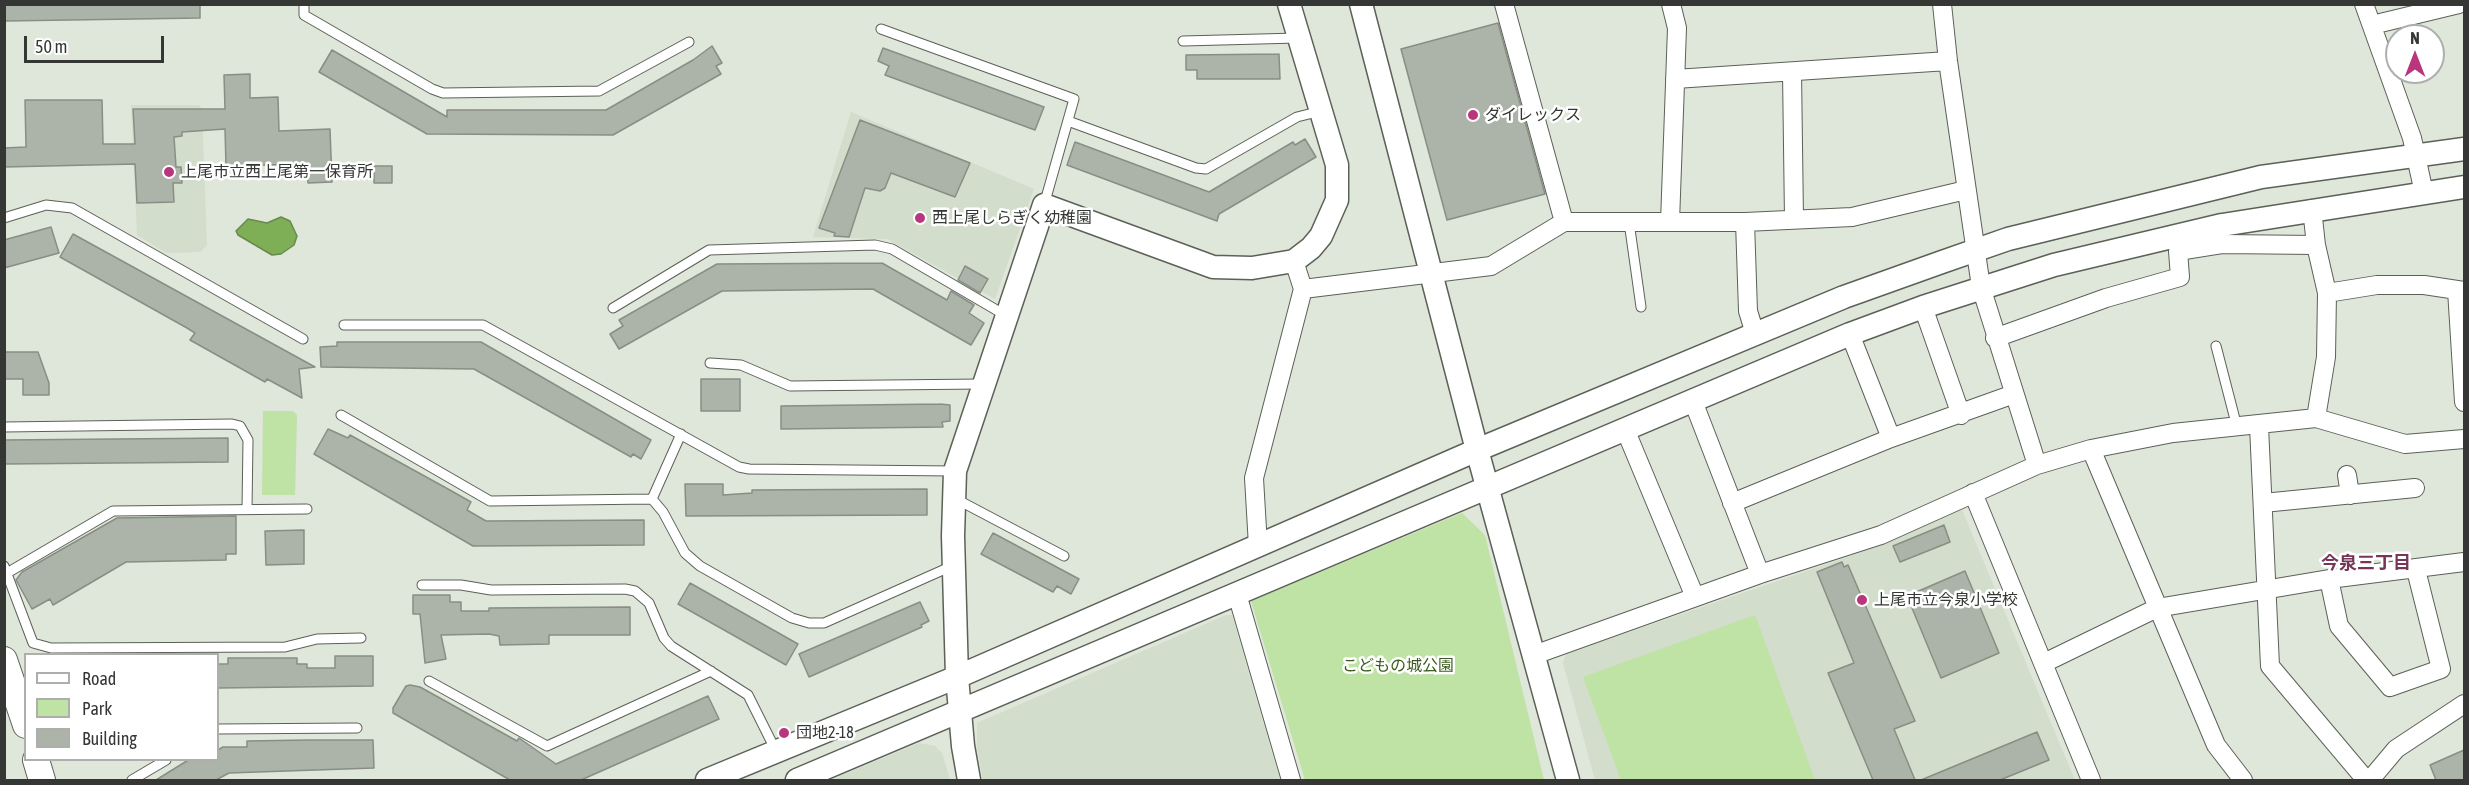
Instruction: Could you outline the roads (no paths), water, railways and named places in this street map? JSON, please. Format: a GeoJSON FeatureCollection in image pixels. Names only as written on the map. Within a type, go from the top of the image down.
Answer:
{"type":"FeatureCollection","features":[{"type":"Feature","properties":{"kind":"main road"},"geometry":{"type":"LineString","coordinates":[[4,660],[24,719]]}},
{"type":"Feature","properties":{"kind":"main road"},"geometry":{"type":"LineString","coordinates":[[37,761],[42,780]]}},
{"type":"Feature","properties":{"kind":"street"},"geometry":{"type":"LineString","coordinates":[[969,780],[959,713],[957,677],[954,566],[955,471],[1005,315],[1044,205],[1213,267],[1252,268],[1294,261],[1311,248],[1321,236],[1337,200],[1337,165],[1289,4]]}},
{"type":"Feature","properties":{"kind":"street"},"geometry":{"type":"LineString","coordinates":[[1361,4],[1477,450],[1568,780]]}},
{"type":"Feature","properties":{"kind":"street"},"geometry":{"type":"LineString","coordinates":[[1504,4],[1564,222]]}},
{"type":"Feature","properties":{"kind":"street"},"geometry":{"type":"LineString","coordinates":[[1670,222],[1677,28],[1671,4]]}},
{"type":"Feature","properties":{"kind":"street"},"geometry":{"type":"LineString","coordinates":[[1942,4],[1966,190],[1982,287],[1995,338],[2037,465]]}},
{"type":"Feature","properties":{"kind":"street"},"geometry":{"type":"LineString","coordinates":[[2364,4],[2416,156],[2424,193]]}},
{"type":"Feature","properties":{"kind":"street"},"geometry":{"type":"LineString","coordinates":[[2372,25],[2459,4]]}},
{"type":"Feature","properties":{"kind":"street"},"geometry":{"type":"LineString","coordinates":[[1675,79],[1948,61]]}},
{"type":"Feature","properties":{"kind":"street"},"geometry":{"type":"LineString","coordinates":[[1792,72],[1794,219]]}},
{"type":"Feature","properties":{"kind":"street"},"geometry":{"type":"LineString","coordinates":[[707,780],[957,677],[1477,450],[1844,297],[2008,239],[2135,206],[2261,177],[2464,149]]}},
{"type":"Feature","properties":{"kind":"street"},"geometry":{"type":"LineString","coordinates":[[797,780],[1850,334],[1923,307],[1982,287],[2128,246],[2222,225],[2312,209],[2464,187]]}},
{"type":"Feature","properties":{"kind":"street"},"geometry":{"type":"LineString","coordinates":[[1303,289],[1491,266],[1564,222],[1745,222],[1852,217],[1966,190]]}},
{"type":"Feature","properties":{"kind":"street"},"geometry":{"type":"LineString","coordinates":[[2312,209],[2316,245],[2327,293],[2326,357],[2316,418]]}},
{"type":"Feature","properties":{"kind":"street"},"geometry":{"type":"LineString","coordinates":[[1745,222],[1748,311],[1755,334]]}},
{"type":"Feature","properties":{"kind":"street"},"geometry":{"type":"LineString","coordinates":[[1995,338],[2106,298],[2180,277],[2178,251],[2222,244],[2316,245]]}},
{"type":"Feature","properties":{"kind":"street"},"geometry":{"type":"LineString","coordinates":[[1258,546],[1254,478],[1276,402],[1303,289],[1294,261]]}},
{"type":"Feature","properties":{"kind":"street"},"geometry":{"type":"LineString","coordinates":[[2327,293],[2377,285],[2424,285],[2461,291],[2464,401]]}},
{"type":"Feature","properties":{"kind":"street"},"geometry":{"type":"LineString","coordinates":[[1923,307],[1961,415]]}},
{"type":"Feature","properties":{"kind":"street"},"geometry":{"type":"LineString","coordinates":[[1850,334],[1892,438]]}},
{"type":"Feature","properties":{"kind":"street"},"geometry":{"type":"LineString","coordinates":[[1732,503],[1892,438],[2014,394]]}},
{"type":"Feature","properties":{"kind":"street"},"geometry":{"type":"LineString","coordinates":[[1693,401],[1760,574]]}},
{"type":"Feature","properties":{"kind":"street"},"geometry":{"type":"LineString","coordinates":[[1534,655],[1760,574],[1881,535],[2037,465],[2091,449],[2173,433],[2259,426],[2316,418],[2405,444],[2464,439]]}},
{"type":"Feature","properties":{"kind":"street"},"geometry":{"type":"LineString","coordinates":[[2259,426],[2270,666],[2368,780],[2396,749],[2464,704]]}},
{"type":"Feature","properties":{"kind":"street"},"geometry":{"type":"LineString","coordinates":[[1625,429],[1695,597]]}},
{"type":"Feature","properties":{"kind":"street"},"geometry":{"type":"LineString","coordinates":[[2091,449],[2216,745],[2243,780]]}},
{"type":"Feature","properties":{"kind":"street"},"geometry":{"type":"LineString","coordinates":[[2347,475],[2350,495]]}},
{"type":"Feature","properties":{"kind":"street"},"geometry":{"type":"LineString","coordinates":[[2263,503],[2415,488]]}},
{"type":"Feature","properties":{"kind":"street"},"geometry":{"type":"LineString","coordinates":[[1973,493],[2091,780]]}},
{"type":"Feature","properties":{"kind":"street"},"geometry":{"type":"LineString","coordinates":[[2044,663],[2157,608],[2329,579],[2416,570],[2464,562]]}},
{"type":"Feature","properties":{"kind":"street"},"geometry":{"type":"LineString","coordinates":[[2329,579],[2339,626],[2390,687],[2441,669],[2416,570]]}},
{"type":"Feature","properties":{"kind":"street"},"geometry":{"type":"LineString","coordinates":[[1237,594],[1291,780]]}},
{"type":"Feature","properties":{"kind":"lane"},"geometry":{"type":"LineString","coordinates":[[303,4],[304,15],[442,93],[599,91],[688,42]]}},
{"type":"Feature","properties":{"kind":"lane"},"geometry":{"type":"LineString","coordinates":[[881,29],[1074,99],[1044,205]]}},
{"type":"Feature","properties":{"kind":"lane"},"geometry":{"type":"LineString","coordinates":[[1183,41],[1299,38]]}},
{"type":"Feature","properties":{"kind":"lane"},"geometry":{"type":"LineString","coordinates":[[1068,121],[1196,168],[1206,169],[1297,117],[1321,111]]}},
{"type":"Feature","properties":{"kind":"lane"},"geometry":{"type":"LineString","coordinates":[[4,218],[46,205],[72,208],[303,339]]}},
{"type":"Feature","properties":{"kind":"lane"},"geometry":{"type":"LineString","coordinates":[[1629,222],[1641,307]]}},
{"type":"Feature","properties":{"kind":"lane"},"geometry":{"type":"LineString","coordinates":[[613,308],[709,250],[875,245],[892,249],[1005,315]]}},
{"type":"Feature","properties":{"kind":"lane"},"geometry":{"type":"LineString","coordinates":[[344,326],[483,325],[739,467],[763,472],[955,471]]}},
{"type":"Feature","properties":{"kind":"lane"},"geometry":{"type":"LineString","coordinates":[[2216,346],[2237,428]]}},
{"type":"Feature","properties":{"kind":"lane"},"geometry":{"type":"LineString","coordinates":[[710,363],[741,365],[790,386],[982,384]]}},
{"type":"Feature","properties":{"kind":"lane"},"geometry":{"type":"LineString","coordinates":[[341,415],[490,501],[652,499]]}},
{"type":"Feature","properties":{"kind":"lane"},"geometry":{"type":"LineString","coordinates":[[4,427],[232,424],[240,426],[248,440],[247,509]]}},
{"type":"Feature","properties":{"kind":"lane"},"geometry":{"type":"LineString","coordinates":[[652,499],[681,434]]}},
{"type":"Feature","properties":{"kind":"lane"},"geometry":{"type":"LineString","coordinates":[[954,498],[1064,556]]}},
{"type":"Feature","properties":{"kind":"lane"},"geometry":{"type":"LineString","coordinates":[[652,499],[663,512],[685,553],[700,566],[792,618],[809,623],[824,622],[954,566]]}},
{"type":"Feature","properties":{"kind":"lane"},"geometry":{"type":"LineString","coordinates":[[306,509],[113,511],[6,570],[33,643],[51,648],[285,647],[317,639],[361,638]]}},
{"type":"Feature","properties":{"kind":"lane"},"geometry":{"type":"LineString","coordinates":[[422,585],[461,585],[491,590],[625,589],[635,591],[649,603],[664,638],[671,646],[748,695],[776,752]]}},
{"type":"Feature","properties":{"kind":"lane"},"geometry":{"type":"LineString","coordinates":[[429,681],[547,746],[711,671]]}},
{"type":"Feature","properties":{"kind":"lane"},"geometry":{"type":"LineString","coordinates":[[219,729],[357,728]]}},
{"type":"Feature","properties":{"kind":"lane"},"geometry":{"type":"LineString","coordinates":[[132,780],[163,761]]}},
{"type":"Feature","properties":{"kind":"place","name":"ダイレックス"},"geometry":{"type":"Point","coordinates":[1473,115]}},
{"type":"Feature","properties":{"kind":"place","name":"上尾市立西上尾第一保育所"},"geometry":{"type":"Point","coordinates":[169,172]}},
{"type":"Feature","properties":{"kind":"place","name":"西上尾しらぎく幼稚園"},"geometry":{"type":"Point","coordinates":[920,218]}},
{"type":"Feature","properties":{"kind":"place","name":"上尾市立今泉小学校"},"geometry":{"type":"Point","coordinates":[1862,600]}},
{"type":"Feature","properties":{"kind":"place","name":"団地2-18"},"geometry":{"type":"Point","coordinates":[784,733]}},
{"type":"Feature","properties":{"kind":"district","name":"今泉三丁目"},"geometry":{"type":"Point","coordinates":[2366,563]}},
{"type":"Feature","properties":{"kind":"park label","name":"こどもの城公園"},"geometry":{"type":"Point","coordinates":[1398,666]}}]}
